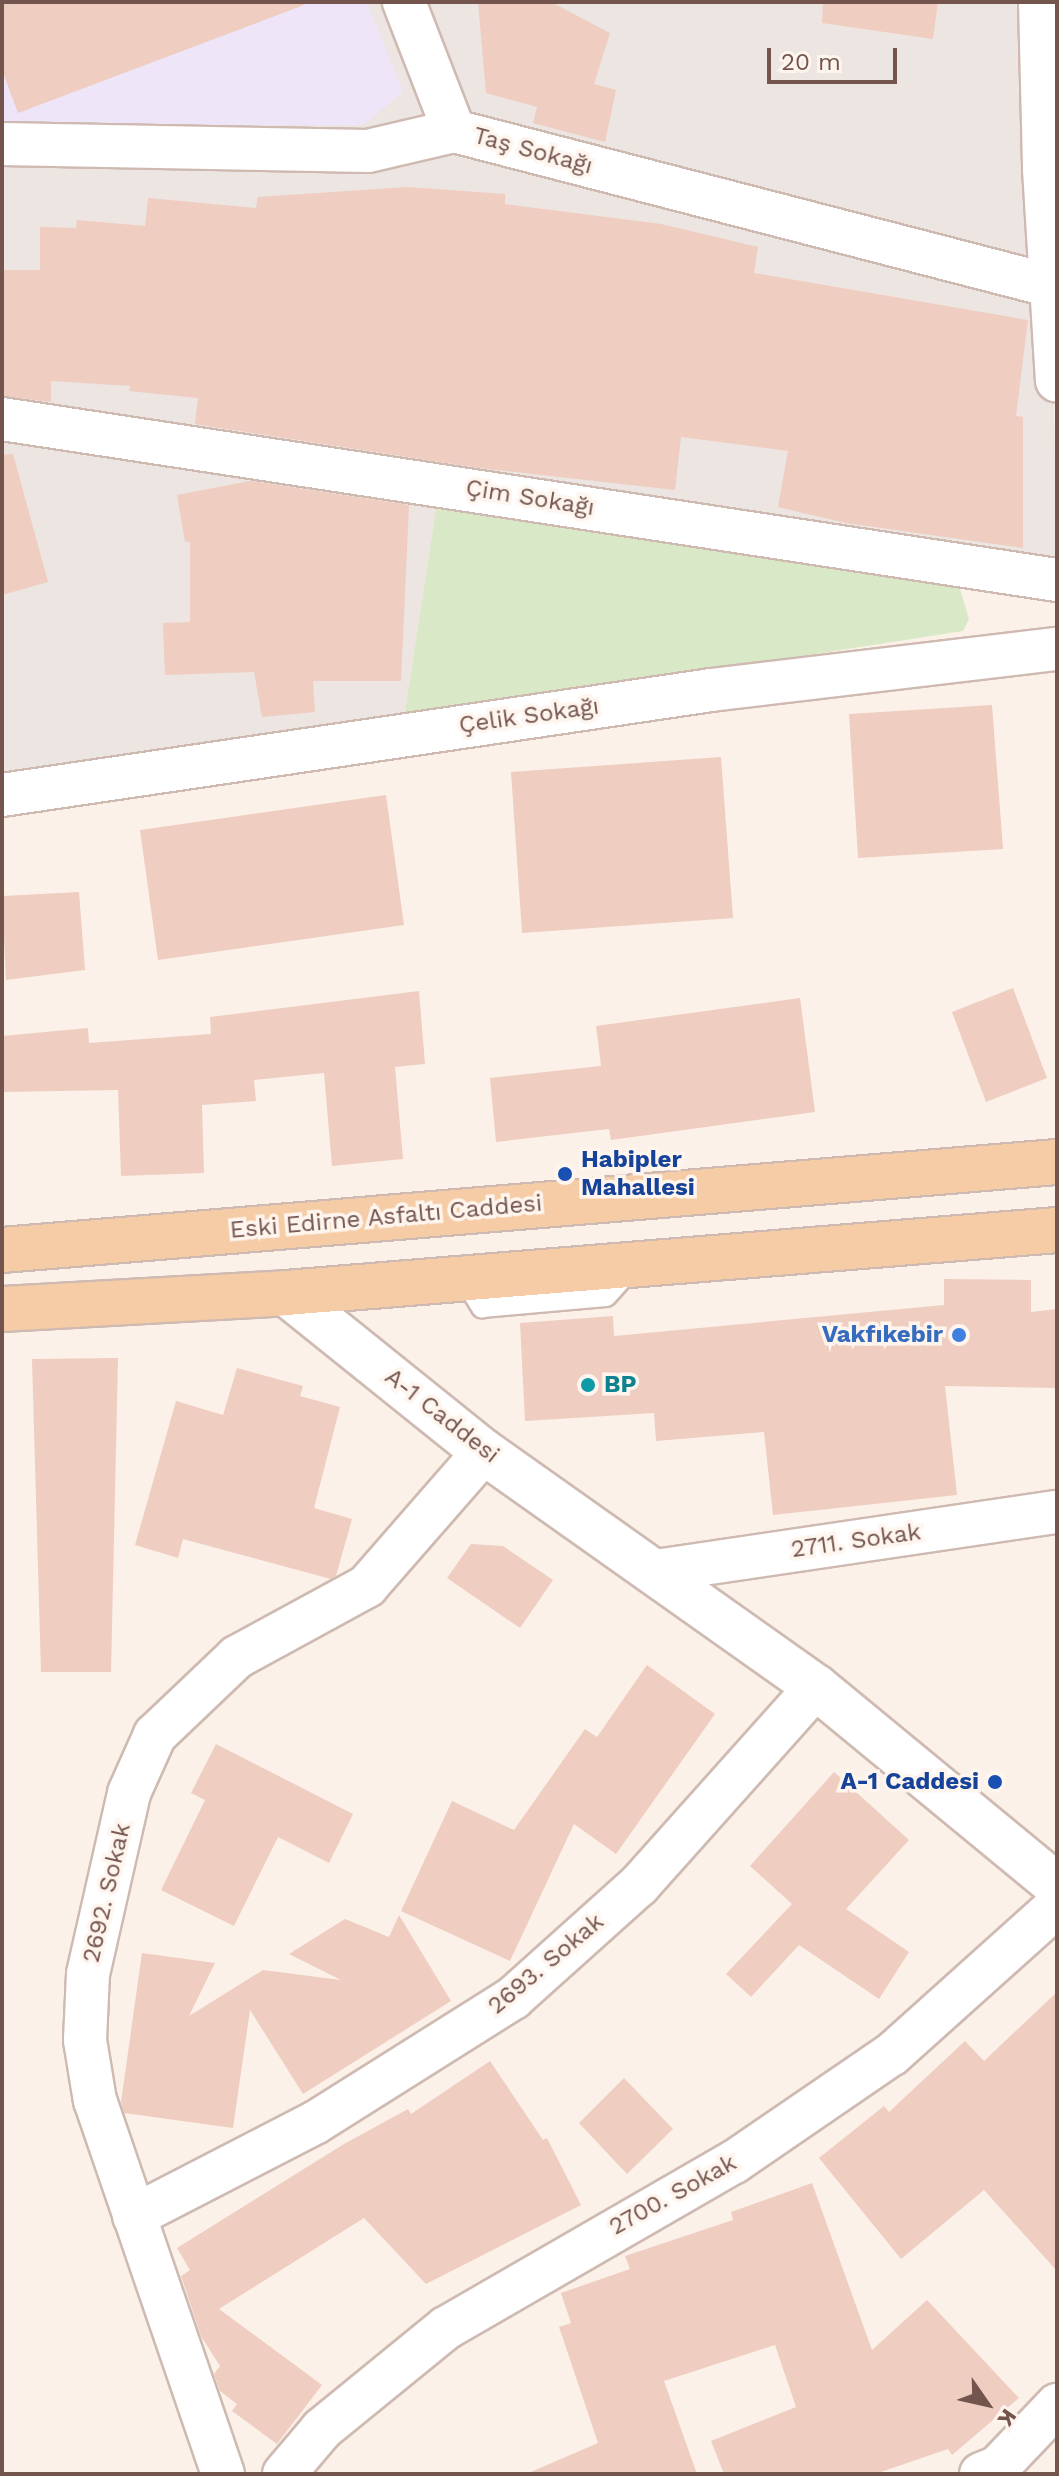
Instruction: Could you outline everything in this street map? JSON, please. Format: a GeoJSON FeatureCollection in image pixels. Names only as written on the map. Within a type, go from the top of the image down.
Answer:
{"type":"FeatureCollection","features":[{"type":"Feature","properties":{"kind":"main road","name":"Eski Edirne Asfaltı Caddesi"},"geometry":{"type":"LineString","coordinates":[[2,1250],[1057,1162]]}},
{"type":"Feature","properties":{"kind":"main road"},"geometry":{"type":"LineString","coordinates":[[286,1227],[286,1293]]}},
{"type":"Feature","properties":{"kind":"main road"},"geometry":{"type":"LineString","coordinates":[[2,1309],[286,1293],[1057,1230]]}},
{"type":"Feature","properties":{"kind":"main road","name":"A-1 Caddesi"},"geometry":{"type":"LineString","coordinates":[[286,1293],[484,1452],[816,1687],[1057,1886]]}},
{"type":"Feature","properties":{"kind":"street"},"geometry":{"type":"LineString","coordinates":[[404,2],[454,131]]}},
{"type":"Feature","properties":{"kind":"street"},"geometry":{"type":"LineString","coordinates":[[1040,2],[1050,168],[1057,381]]}},
{"type":"Feature","properties":{"kind":"street","name":"Taş Sokağı"},"geometry":{"type":"LineString","coordinates":[[2,144],[368,151],[454,131],[1052,286]]}},
{"type":"Feature","properties":{"kind":"street","name":"Çim Sokağı"},"geometry":{"type":"LineString","coordinates":[[2,419],[1057,580]]}},
{"type":"Feature","properties":{"kind":"street","name":"Çelik Sokağı"},"geometry":{"type":"LineString","coordinates":[[2,795],[711,690],[1057,649]]}},
{"type":"Feature","properties":{"kind":"street","name":"2692. Sokak"},"geometry":{"type":"LineString","coordinates":[[223,2474],[95,2101],[85,2040],[88,1974],[126,1806],[155,1735],[237,1657],[367,1586],[484,1452]]}},
{"type":"Feature","properties":{"kind":"street","name":"2711. Sokak"},"geometry":{"type":"LineString","coordinates":[[656,1571],[1057,1512]]}},
{"type":"Feature","properties":{"kind":"street","name":"2693. Sokak"},"geometry":{"type":"LineString","coordinates":[[134,2216],[316,2122],[513,1998],[639,1885],[816,1687]]}},
{"type":"Feature","properties":{"kind":"street","name":"2700. Sokak"},"geometry":{"type":"LineString","coordinates":[[284,2474],[322,2429],[446,2328],[734,2162],[892,2054],[1057,1906]]}},
{"type":"Feature","properties":{"kind":"street"},"geometry":{"type":"LineString","coordinates":[[981,2474],[998,2467],[1057,2405]]}},
{"type":"Feature","properties":{"kind":"shaded area"},"geometry":{"type":"Polygon","coordinates":[[[2,2],[1057,2],[1052,286],[1057,588],[439,489],[404,718],[2,782],[2,2]]]}},
{"type":"Feature","properties":{"kind":"shaded area"},"geometry":{"type":"Polygon","coordinates":[[[2,2],[367,2],[403,92],[363,125],[2,126],[2,2]]]}},
{"type":"Feature","properties":{"kind":"green space"},"geometry":{"type":"Polygon","coordinates":[[[436,509],[957,579],[969,619],[963,631],[404,718],[436,509]]]}},
{"type":"Feature","properties":{"kind":"building"},"geometry":{"type":"Polygon","coordinates":[[[2,2],[303,2],[304,5],[18,113],[2,70],[2,2]]]}},
{"type":"Feature","properties":{"kind":"building"},"geometry":{"type":"Polygon","coordinates":[[[478,2],[551,2],[610,33],[594,84],[616,90],[605,142],[533,123],[537,107],[486,93],[478,2]]]}},
{"type":"Feature","properties":{"kind":"building"},"geometry":{"type":"Polygon","coordinates":[[[823,2],[938,2],[933,39],[822,23],[823,2]]]}},
{"type":"Feature","properties":{"kind":"building"},"geometry":{"type":"Polygon","coordinates":[[[407,187],[505,194],[505,204],[661,224],[758,247],[754,273],[1028,320],[1016,416],[1023,417],[1023,548],[846,523],[778,507],[788,451],[681,437],[675,490],[479,468],[195,424],[198,398],[129,391],[130,386],[51,381],[51,402],[2,396],[2,270],[40,270],[40,227],[76,228],[77,220],[145,226],[148,198],[256,208],[258,197],[407,187]]]}},
{"type":"Feature","properties":{"kind":"building"},"geometry":{"type":"Polygon","coordinates":[[[13,454],[48,582],[2,595],[2,455],[13,454]]]}},
{"type":"Feature","properties":{"kind":"building"},"geometry":{"type":"Polygon","coordinates":[[[250,481],[409,505],[401,681],[313,681],[315,712],[262,717],[254,672],[165,675],[163,623],[190,622],[190,542],[185,542],[177,495],[250,481]]]}},
{"type":"Feature","properties":{"kind":"building"},"geometry":{"type":"Polygon","coordinates":[[[992,705],[1003,849],[858,858],[849,714],[992,705]]]}},
{"type":"Feature","properties":{"kind":"building"},"geometry":{"type":"Polygon","coordinates":[[[721,757],[733,918],[522,933],[511,772],[721,757]]]}},
{"type":"Feature","properties":{"kind":"building"},"geometry":{"type":"Polygon","coordinates":[[[386,795],[404,925],[158,960],[140,830],[386,795]]]}},
{"type":"Feature","properties":{"kind":"building"},"geometry":{"type":"Polygon","coordinates":[[[79,892],[85,970],[6,980],[2,896],[79,892]]]}},
{"type":"Feature","properties":{"kind":"building"},"geometry":{"type":"Polygon","coordinates":[[[1013,988],[1047,1078],[986,1102],[952,1012],[1013,988]]]}},
{"type":"Feature","properties":{"kind":"building"},"geometry":{"type":"Polygon","coordinates":[[[419,991],[425,1064],[395,1067],[403,1159],[332,1166],[324,1073],[254,1080],[256,1101],[202,1105],[204,1173],[121,1176],[118,1090],[2,1092],[2,1036],[88,1028],[89,1043],[211,1034],[210,1017],[419,991]]]}},
{"type":"Feature","properties":{"kind":"building"},"geometry":{"type":"Polygon","coordinates":[[[800,998],[815,1112],[611,1140],[609,1129],[496,1142],[490,1078],[601,1066],[596,1026],[800,998]]]}},
{"type":"Feature","properties":{"kind":"building"},"geometry":{"type":"Polygon","coordinates":[[[944,1279],[1031,1280],[1031,1312],[1057,1309],[1057,1388],[945,1386],[957,1495],[773,1515],[764,1432],[656,1441],[654,1413],[525,1421],[520,1323],[613,1316],[614,1336],[944,1305],[944,1279]]]}},
{"type":"Feature","properties":{"kind":"building"},"geometry":{"type":"Polygon","coordinates":[[[118,1358],[111,1672],[41,1672],[32,1359],[118,1358]]]}},
{"type":"Feature","properties":{"kind":"building"},"geometry":{"type":"Polygon","coordinates":[[[237,1368],[303,1386],[300,1396],[340,1407],[314,1508],[352,1519],[336,1576],[331,1579],[183,1539],[178,1558],[135,1545],[176,1401],[223,1415],[237,1368]]]}},
{"type":"Feature","properties":{"kind":"building"},"geometry":{"type":"Polygon","coordinates":[[[471,1544],[503,1546],[553,1580],[520,1628],[447,1578],[471,1544]]]}},
{"type":"Feature","properties":{"kind":"building"},"geometry":{"type":"Polygon","coordinates":[[[647,1665],[715,1714],[616,1854],[574,1824],[510,1961],[401,1911],[452,1801],[514,1830],[585,1729],[597,1737],[647,1665]]]}},
{"type":"Feature","properties":{"kind":"building"},"geometry":{"type":"Polygon","coordinates":[[[216,1744],[353,1814],[329,1863],[278,1837],[234,1926],[161,1890],[205,1800],[191,1793],[216,1744]]]}},
{"type":"Feature","properties":{"kind":"building"},"geometry":{"type":"Polygon","coordinates":[[[834,1772],[909,1840],[846,1909],[909,1952],[879,1999],[799,1945],[751,1997],[726,1974],[792,1904],[750,1866],[834,1772]]]}},
{"type":"Feature","properties":{"kind":"building"},"geometry":{"type":"Polygon","coordinates":[[[399,1915],[451,2001],[303,2094],[250,2010],[233,2128],[124,2113],[121,2102],[142,1953],[215,1963],[189,2016],[263,1970],[341,1980],[289,1954],[345,1919],[389,1937],[399,1915]]]}},
{"type":"Feature","properties":{"kind":"building"},"geometry":{"type":"Polygon","coordinates":[[[1057,1992],[1057,2271],[984,2190],[901,2259],[819,2158],[884,2106],[889,2112],[965,2041],[984,2061],[1057,1992]]]}},
{"type":"Feature","properties":{"kind":"building"},"geometry":{"type":"Polygon","coordinates":[[[490,2061],[543,2140],[547,2138],[581,2205],[426,2284],[364,2218],[219,2309],[322,2385],[277,2444],[232,2411],[237,2404],[220,2391],[214,2374],[220,2366],[201,2336],[181,2276],[190,2270],[177,2248],[344,2144],[408,2109],[411,2114],[490,2061]]]}},
{"type":"Feature","properties":{"kind":"building"},"geometry":{"type":"Polygon","coordinates":[[[624,2078],[673,2129],[627,2174],[579,2123],[624,2078]]]}},
{"type":"Feature","properties":{"kind":"building"},"geometry":{"type":"Polygon","coordinates":[[[812,2183],[872,2350],[927,2300],[1019,2398],[952,2455],[948,2449],[875,2474],[724,2474],[711,2441],[796,2407],[775,2345],[664,2381],[697,2474],[526,2474],[598,2443],[559,2327],[571,2323],[561,2293],[630,2269],[625,2256],[733,2220],[731,2212],[812,2183]]]}},
{"type":"Feature","properties":{"kind":"place","name":"Habipler Mahallesi"},"geometry":{"type":"Point","coordinates":[565,1174]}},
{"type":"Feature","properties":{"kind":"place","name":"Vakfıkebir"},"geometry":{"type":"Point","coordinates":[959,1335]}},
{"type":"Feature","properties":{"kind":"place","name":"BP"},"geometry":{"type":"Point","coordinates":[588,1385]}},
{"type":"Feature","properties":{"kind":"place","name":"A-1 Caddesi"},"geometry":{"type":"Point","coordinates":[995,1782]}}]}
